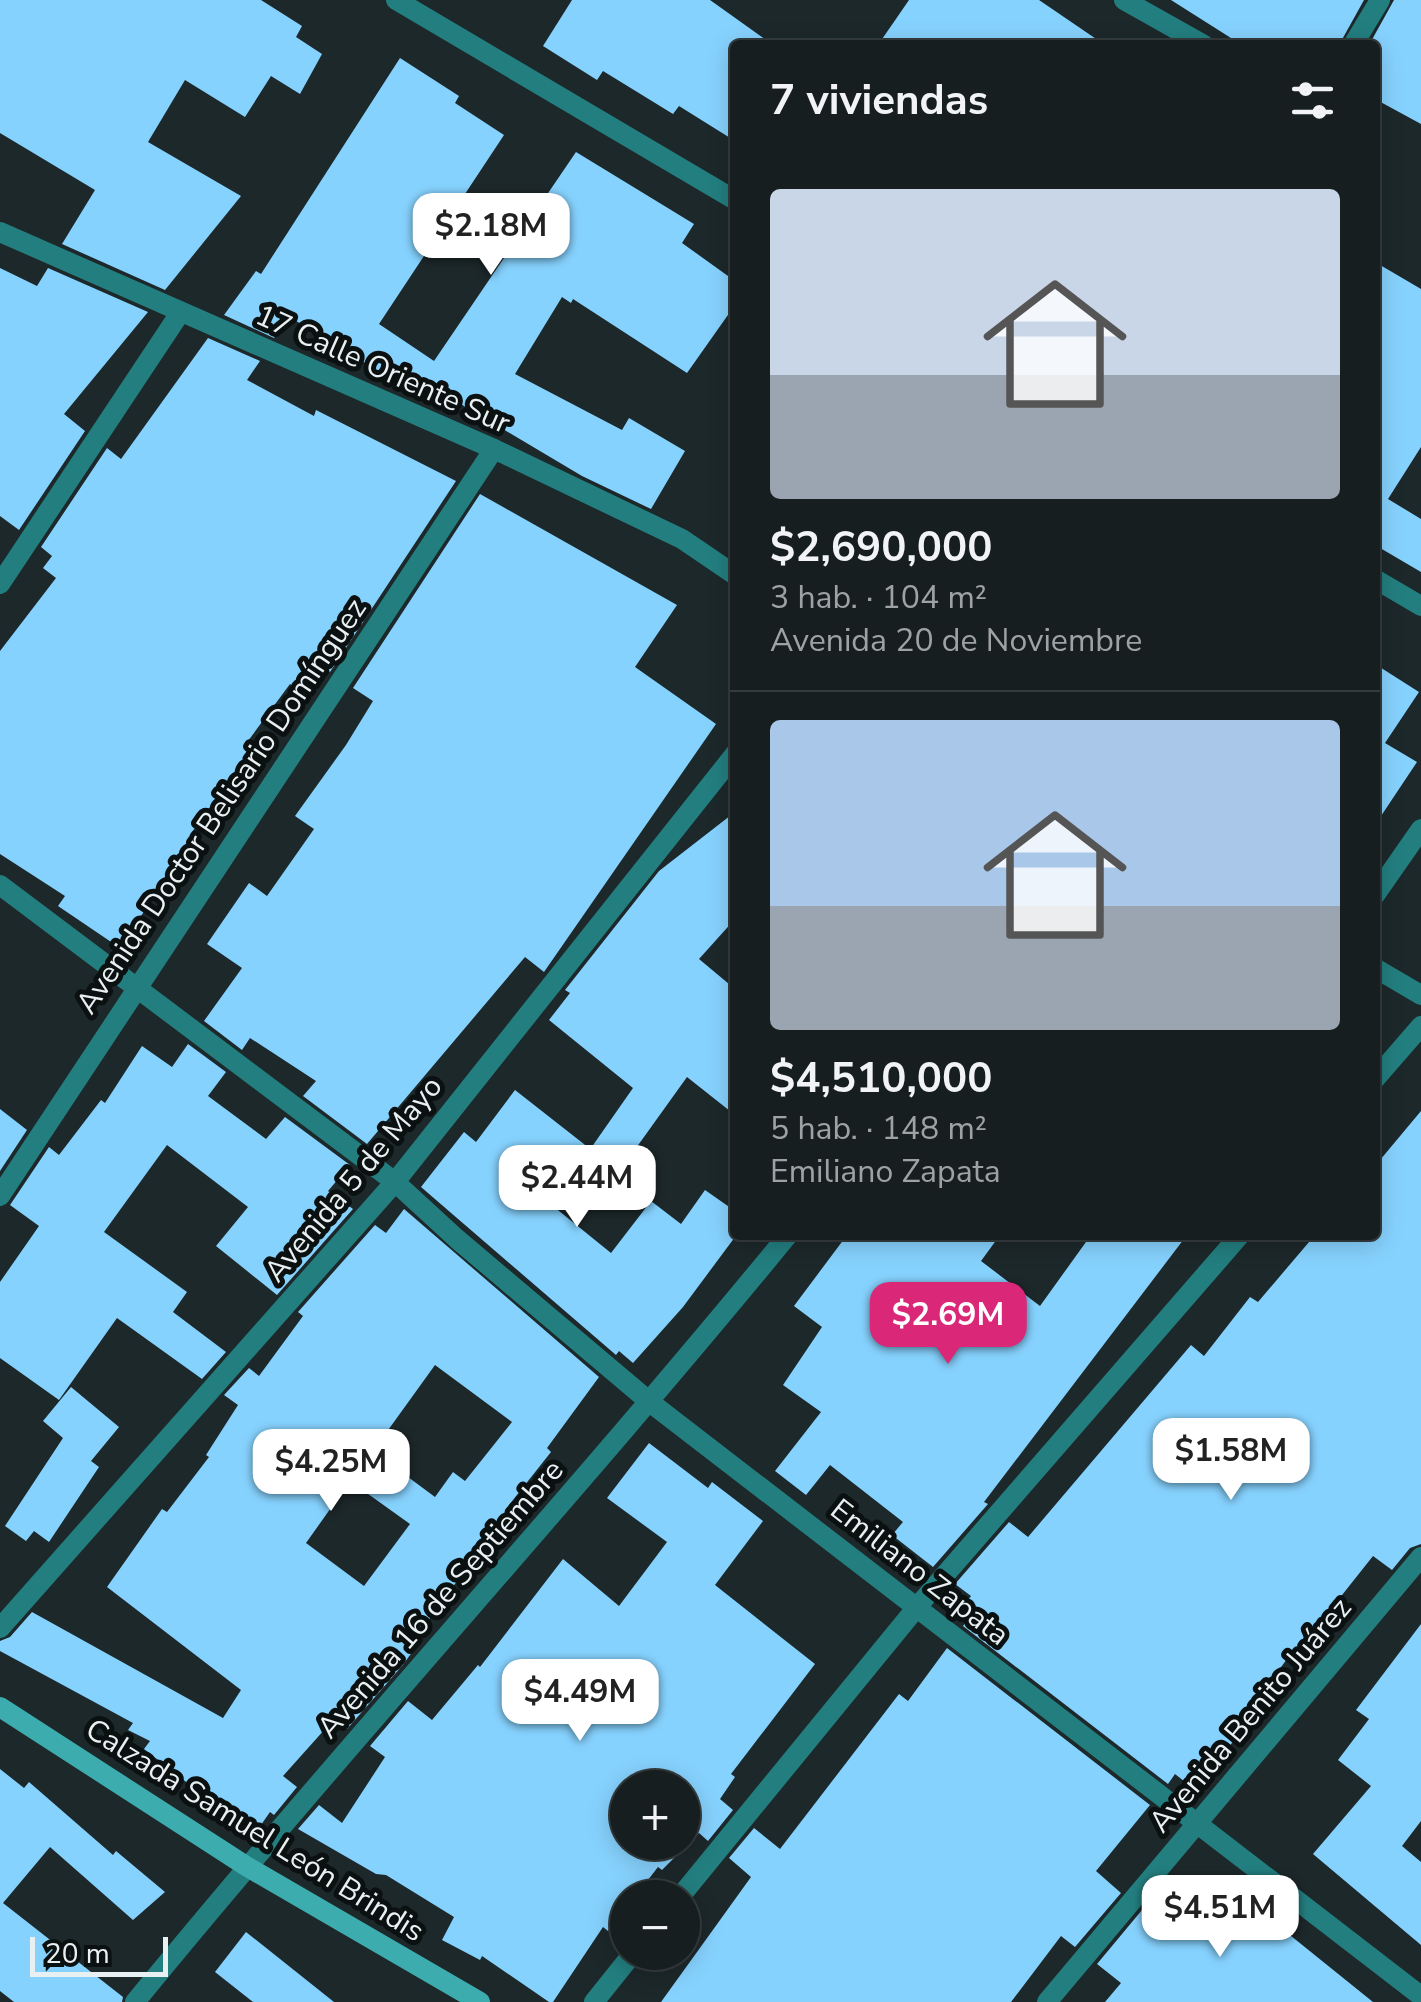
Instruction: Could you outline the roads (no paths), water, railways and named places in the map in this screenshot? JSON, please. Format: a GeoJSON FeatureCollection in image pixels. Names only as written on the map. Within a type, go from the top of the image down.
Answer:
{"type":"FeatureCollection","features":[{"type":"Feature","properties":{"kind":"street"},"geometry":{"type":"LineString","coordinates":[[396,0],[730,197]]}},
{"type":"Feature","properties":{"kind":"street"},"geometry":{"type":"LineString","coordinates":[[1124,0],[1195,40]]}},
{"type":"Feature","properties":{"kind":"street"},"geometry":{"type":"LineString","coordinates":[[1357,40],[1380,0]]}},
{"type":"Feature","properties":{"kind":"street","name":"17 Calle Oriente Sur"},"geometry":{"type":"LineString","coordinates":[[0,232],[494,449],[682,539],[730,572]]}},
{"type":"Feature","properties":{"kind":"street"},"geometry":{"type":"LineString","coordinates":[[0,584],[180,313]]}},
{"type":"Feature","properties":{"kind":"street","name":"Avenida Doctor Belisario Domínguez"},"geometry":{"type":"LineString","coordinates":[[0,1196],[494,449]]}},
{"type":"Feature","properties":{"kind":"street"},"geometry":{"type":"LineString","coordinates":[[1380,582],[1421,606]]}},
{"type":"Feature","properties":{"kind":"street","name":"Avenida 5 de Mayo"},"geometry":{"type":"LineString","coordinates":[[0,1628],[395,1182],[730,760]]}},
{"type":"Feature","properties":{"kind":"street"},"geometry":{"type":"LineString","coordinates":[[1380,888],[1421,829]]}},
{"type":"Feature","properties":{"kind":"street","name":"Emiliano Zapata"},"geometry":{"type":"LineString","coordinates":[[0,885],[395,1182],[650,1403],[1421,1996]]}},
{"type":"Feature","properties":{"kind":"street"},"geometry":{"type":"LineString","coordinates":[[1380,971],[1421,995]]}},
{"type":"Feature","properties":{"kind":"street"},"geometry":{"type":"LineString","coordinates":[[1380,1073],[1421,1026]]}},
{"type":"Feature","properties":{"kind":"street","name":"Avenida 16 de Septiembre"},"geometry":{"type":"LineString","coordinates":[[136,2002],[246,1866],[650,1403],[784,1240]]}},
{"type":"Feature","properties":{"kind":"street"},"geometry":{"type":"LineString","coordinates":[[695,1880],[917,1607],[1236,1240]]}},
{"type":"Feature","properties":{"kind":"street","name":"Avenida Benito Juárez"},"geometry":{"type":"LineString","coordinates":[[1047,2002],[1421,1558]]}},
{"type":"Feature","properties":{"kind":"street","name":"Calzada Samuel León Brindis"},"geometry":{"type":"LineString","coordinates":[[0,1708],[246,1866],[480,2002]]}},
{"type":"Feature","properties":{"kind":"street"},"geometry":{"type":"LineString","coordinates":[[594,2002],[620,1970]]}}]}
